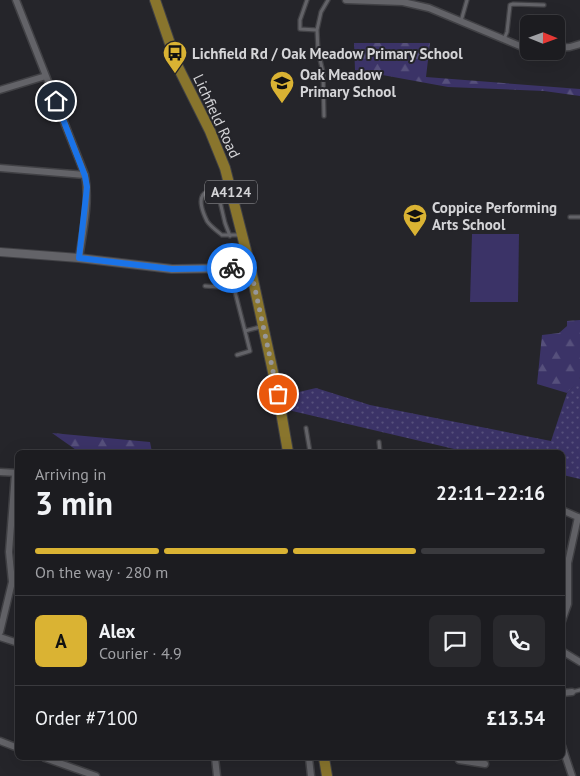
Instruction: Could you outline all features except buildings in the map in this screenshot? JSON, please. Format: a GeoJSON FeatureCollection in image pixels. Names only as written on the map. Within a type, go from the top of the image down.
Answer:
{"type":"FeatureCollection","features":[{"type":"Feature","properties":{"kind":"main road","name":"Lichfield Road"},"geometry":{"type":"LineString","coordinates":[[155,0],[178,67],[210,131],[225,168],[250,266],[288,450]]}},
{"type":"Feature","properties":{"kind":"main road"},"geometry":{"type":"LineString","coordinates":[[324,760],[327,776]]}},
{"type":"Feature","properties":{"kind":"street"},"geometry":{"type":"LineString","coordinates":[[16,0],[85,176],[87,187],[79,258]]}},
{"type":"Feature","properties":{"kind":"street"},"geometry":{"type":"LineString","coordinates":[[346,0],[404,2],[429,8],[520,45]]}},
{"type":"Feature","properties":{"kind":"street"},"geometry":{"type":"LineString","coordinates":[[429,8],[431,0]]}},
{"type":"Feature","properties":{"kind":"street"},"geometry":{"type":"LineString","coordinates":[[565,47],[580,44]]}},
{"type":"Feature","properties":{"kind":"street"},"geometry":{"type":"LineString","coordinates":[[0,90],[46,76]]}},
{"type":"Feature","properties":{"kind":"street"},"geometry":{"type":"LineString","coordinates":[[0,168],[85,176]]}},
{"type":"Feature","properties":{"kind":"street"},"geometry":{"type":"LineString","coordinates":[[0,252],[79,258],[172,269],[238,268],[250,266]]}},
{"type":"Feature","properties":{"kind":"street"},"geometry":{"type":"LineString","coordinates":[[0,472],[15,473]]}},
{"type":"Feature","properties":{"kind":"street"},"geometry":{"type":"LineString","coordinates":[[0,632],[11,589],[14,568],[9,552],[15,484]]}},
{"type":"Feature","properties":{"kind":"street"},"geometry":{"type":"LineString","coordinates":[[565,511],[579,518],[568,563],[568,604],[565,613]]}},
{"type":"Feature","properties":{"kind":"street"},"geometry":{"type":"LineString","coordinates":[[0,637],[15,642]]}},
{"type":"Feature","properties":{"kind":"street"},"geometry":{"type":"LineString","coordinates":[[565,653],[580,662]]}},
{"type":"Feature","properties":{"kind":"street"},"geometry":{"type":"LineString","coordinates":[[565,693],[572,692]]}},
{"type":"Feature","properties":{"kind":"street"},"geometry":{"type":"LineString","coordinates":[[0,741],[15,747]]}},
{"type":"Feature","properties":{"kind":"street"},"geometry":{"type":"LineString","coordinates":[[565,755],[572,776]]}},
{"type":"Feature","properties":{"kind":"street"},"geometry":{"type":"LineString","coordinates":[[51,760],[96,776]]}},
{"type":"Feature","properties":{"kind":"street"},"geometry":{"type":"LineString","coordinates":[[215,760],[217,776]]}},
{"type":"Feature","properties":{"kind":"street"},"geometry":{"type":"LineString","coordinates":[[309,760],[312,776]]}},
{"type":"Feature","properties":{"kind":"street"},"geometry":{"type":"LineString","coordinates":[[459,760],[473,760],[485,764]]}},
{"type":"Feature","properties":{"kind":"lane"},"geometry":{"type":"LineString","coordinates":[[307,0],[300,20],[300,29],[317,30]]}},
{"type":"Feature","properties":{"kind":"lane"},"geometry":{"type":"LineString","coordinates":[[324,116],[323,72],[318,51],[317,30],[321,12],[328,0]]}},
{"type":"Feature","properties":{"kind":"lane"},"geometry":{"type":"LineString","coordinates":[[461,22],[467,0]]}},
{"type":"Feature","properties":{"kind":"lane"},"geometry":{"type":"LineString","coordinates":[[504,40],[507,32],[510,5],[544,5]]}},
{"type":"Feature","properties":{"kind":"lane"},"geometry":{"type":"LineString","coordinates":[[230,236],[218,193],[209,191],[204,193],[201,196],[201,201],[208,222],[222,235],[230,236],[242,234]]}},
{"type":"Feature","properties":{"kind":"lane"},"geometry":{"type":"LineString","coordinates":[[570,217],[580,217]]}},
{"type":"Feature","properties":{"kind":"lane"},"geometry":{"type":"LineString","coordinates":[[205,286],[234,288],[250,351],[237,355]]}},
{"type":"Feature","properties":{"kind":"lane"},"geometry":{"type":"LineString","coordinates":[[245,331],[263,326]]}},
{"type":"Feature","properties":{"kind":"lane"},"geometry":{"type":"LineString","coordinates":[[306,428],[310,450]]}},
{"type":"Feature","properties":{"kind":"lane"},"geometry":{"type":"LineString","coordinates":[[379,442],[380,450]]}},
{"type":"Feature","properties":{"kind":"lane"},"geometry":{"type":"LineString","coordinates":[[572,692],[580,690]]}},
{"type":"Feature","properties":{"kind":"green space"},"geometry":{"type":"Polygon","coordinates":[[[354,43],[430,43],[426,77],[580,89],[580,96],[544,91],[448,87],[355,70],[354,43]]]}},
{"type":"Feature","properties":{"kind":"green space"},"geometry":{"type":"Polygon","coordinates":[[[472,234],[519,234],[518,302],[470,302],[472,234]]]}},
{"type":"Feature","properties":{"kind":"green space"},"geometry":{"type":"Polygon","coordinates":[[[580,320],[579,381],[567,393],[537,384],[542,335],[559,333],[567,326],[567,321],[580,320]]]}},
{"type":"Feature","properties":{"kind":"green space"},"geometry":{"type":"Polygon","coordinates":[[[580,377],[580,479],[565,475],[565,450],[458,450],[288,410],[286,395],[316,388],[370,405],[551,441],[567,393],[580,377]]]}},
{"type":"Feature","properties":{"kind":"green space"},"geometry":{"type":"Polygon","coordinates":[[[52,433],[150,442],[152,450],[76,450],[52,433]]]}},
{"type":"Feature","properties":{"kind":"way so far"},"geometry":{"type":"LineString","coordinates":[[232,268],[250,266],[278,394]]}},
{"type":"Feature","properties":{"kind":"place","name":"Lichfield Rd / Oak Meadow Primary School"},"geometry":{"type":"Point","coordinates":[175,74]}},
{"type":"Feature","properties":{"kind":"place","name":"Oak Meadow Primary School"},"geometry":{"type":"Point","coordinates":[282,104]}},
{"type":"Feature","properties":{"kind":"place","name":"Coppice Performing Arts School"},"geometry":{"type":"Point","coordinates":[415,237]}},
{"type":"Feature","properties":{"kind":"route"},"geometry":{"type":"LineString","coordinates":[[56,101],[85,176],[87,187],[79,258],[172,269],[232,268]]}}]}
